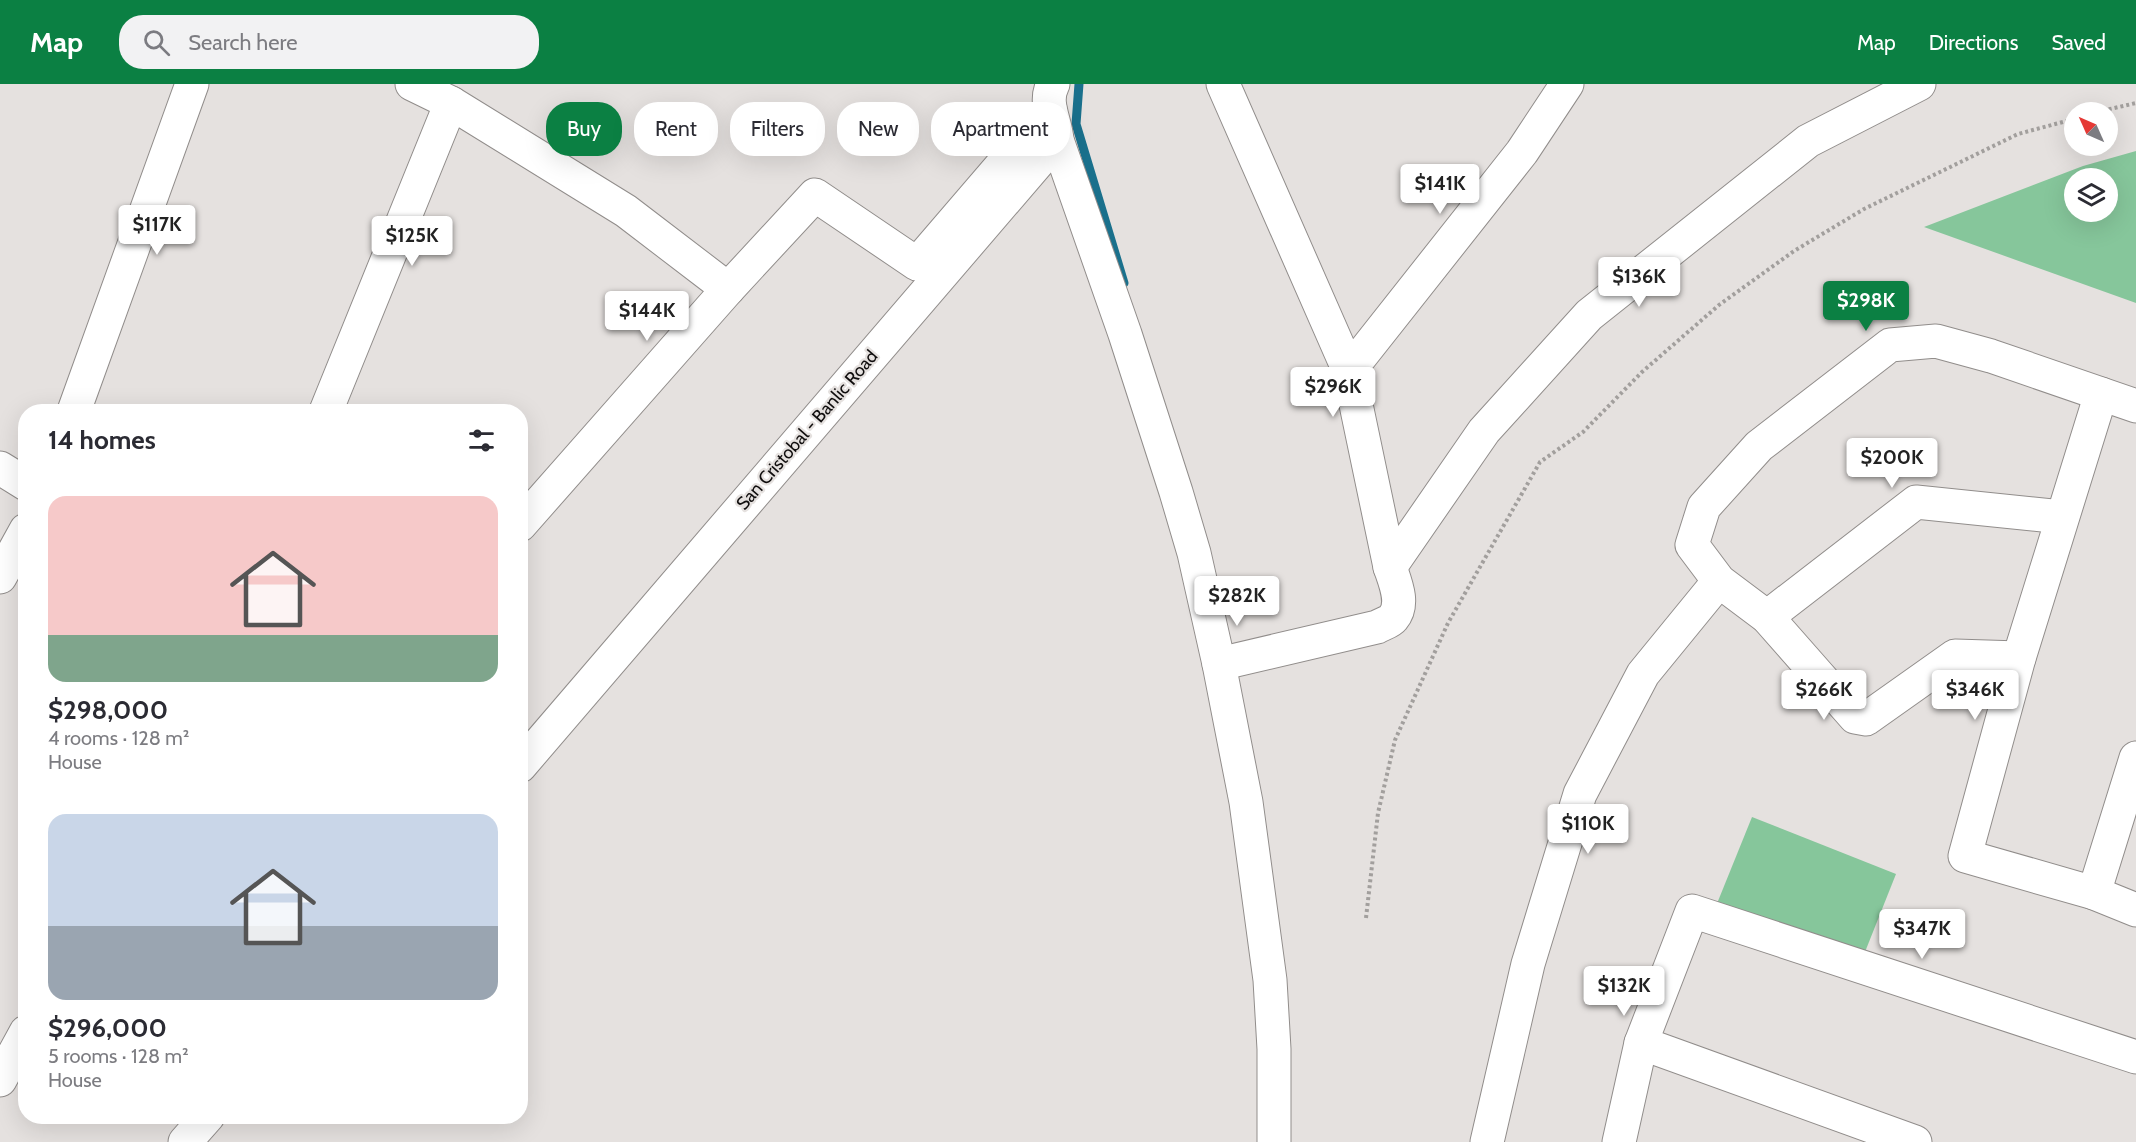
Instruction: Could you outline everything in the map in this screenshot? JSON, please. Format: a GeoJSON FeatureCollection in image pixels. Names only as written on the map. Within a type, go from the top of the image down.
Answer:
{"type":"FeatureCollection","features":[{"type":"Feature","properties":{"kind":"street"},"geometry":{"type":"LineString","coordinates":[[77,404],[192,84]]}},
{"type":"Feature","properties":{"kind":"street"},"geometry":{"type":"LineString","coordinates":[[412,84],[452,103],[626,211],[728,289]]}},
{"type":"Feature","properties":{"kind":"street"},"geometry":{"type":"LineString","coordinates":[[1219,664],[1377,627],[1393,619],[1399,608],[1398,591],[1390,567],[1349,371],[1223,84]]}},
{"type":"Feature","properties":{"kind":"street"},"geometry":{"type":"LineString","coordinates":[[1349,371],[1522,152],[1567,84]]}},
{"type":"Feature","properties":{"kind":"street"},"geometry":{"type":"LineString","coordinates":[[1390,567],[1484,431],[1589,315],[1808,141],[1919,84]]}},
{"type":"Feature","properties":{"kind":"street"},"geometry":{"type":"LineString","coordinates":[[329,404],[452,103]]}},
{"type":"Feature","properties":{"kind":"street"},"geometry":{"type":"LineString","coordinates":[[528,516],[814,195],[917,264],[1013,156]]}},
{"type":"Feature","properties":{"kind":"street","name":"San Cristobal - Banlic Road"},"geometry":{"type":"LineString","coordinates":[[528,756],[1016,156]]}},
{"type":"Feature","properties":{"kind":"street"},"geometry":{"type":"LineString","coordinates":[[1068,156],[1176,492],[1194,553],[1219,664],[1246,802],[1270,980],[1274,1049],[1274,1142]]}},
{"type":"Feature","properties":{"kind":"street"},"geometry":{"type":"LineString","coordinates":[[2019,658],[1955,656],[1866,719],[1855,717],[1767,617],[1719,581],[1692,545],[1704,507],[1759,446],[1890,345],[1936,341],[1991,356],[2136,406]]}},
{"type":"Feature","properties":{"kind":"street"},"geometry":{"type":"LineString","coordinates":[[2101,394],[2019,658],[1965,856],[2094,893],[2136,910]]}},
{"type":"Feature","properties":{"kind":"street"},"geometry":{"type":"LineString","coordinates":[[0,468],[18,479]]}},
{"type":"Feature","properties":{"kind":"street"},"geometry":{"type":"LineString","coordinates":[[1767,617],[1916,502],[2062,518]]}},
{"type":"Feature","properties":{"kind":"street"},"geometry":{"type":"LineString","coordinates":[[0,577],[18,544]]}},
{"type":"Feature","properties":{"kind":"street"},"geometry":{"type":"LineString","coordinates":[[1487,1142],[1528,964],[1580,794],[1643,674],[1719,581]]}},
{"type":"Feature","properties":{"kind":"street"},"geometry":{"type":"LineString","coordinates":[[2094,893],[2136,758]]}},
{"type":"Feature","properties":{"kind":"street"},"geometry":{"type":"LineString","coordinates":[[1619,1142],[1641,1043],[1692,911],[2136,1057]]}},
{"type":"Feature","properties":{"kind":"street"},"geometry":{"type":"LineString","coordinates":[[1641,1043],[1916,1142]]}},
{"type":"Feature","properties":{"kind":"street"},"geometry":{"type":"LineString","coordinates":[[0,1080],[18,1047]]}},
{"type":"Feature","properties":{"kind":"street"},"geometry":{"type":"LineString","coordinates":[[185,1142],[201,1124]]}},
{"type":"Feature","properties":{"kind":"path"},"geometry":{"type":"LineString","coordinates":[[2118,107],[2136,103]]}},
{"type":"Feature","properties":{"kind":"path"},"geometry":{"type":"LineString","coordinates":[[1366,918],[1378,813],[1395,740],[1448,623],[1540,462],[1583,432],[1642,372],[1719,305],[1794,251],[1864,209],[2018,134],[2064,121]]}},
{"type":"Feature","properties":{"kind":"green space"},"geometry":{"type":"Polygon","coordinates":[[[2136,151],[2136,303],[1924,227],[2064,173],[2064,222],[2118,222],[2118,168],[2078,168],[2136,151]]]}},
{"type":"Feature","properties":{"kind":"green space"},"geometry":{"type":"Polygon","coordinates":[[[1752,817],[1896,874],[1861,962],[1716,906],[1752,817]]]}},
{"type":"Feature","properties":{"kind":"waterway"},"geometry":{"type":"LineString","coordinates":[[1079,84],[1076,124],[1124,283]]}}]}
